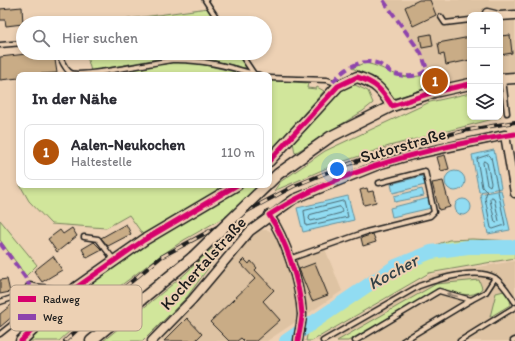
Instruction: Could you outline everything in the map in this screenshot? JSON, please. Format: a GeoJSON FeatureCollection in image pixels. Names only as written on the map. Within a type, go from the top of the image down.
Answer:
{"type":"FeatureCollection","features":[{"type":"Feature","properties":{"kind":"street"},"geometry":{"type":"LineString","coordinates":[[503,16],[515,15]]}},
{"type":"Feature","properties":{"kind":"street"},"geometry":{"type":"LineString","coordinates":[[272,158],[338,86],[356,77],[372,81],[383,92],[392,106]]}},
{"type":"Feature","properties":{"kind":"street"},"geometry":{"type":"LineString","coordinates":[[503,79],[515,78]]}},
{"type":"Feature","properties":{"kind":"street"},"geometry":{"type":"LineString","coordinates":[[272,180],[278,174],[330,137],[392,106],[434,92],[467,85]]}},
{"type":"Feature","properties":{"kind":"street","name":"Sutorstraße"},"geometry":{"type":"LineString","coordinates":[[269,215],[294,198],[381,164],[439,148],[505,135],[515,193]]}},
{"type":"Feature","properties":{"kind":"street"},"geometry":{"type":"LineString","coordinates":[[80,285],[144,240],[232,188]]}},
{"type":"Feature","properties":{"kind":"street"},"geometry":{"type":"LineString","coordinates":[[142,299],[193,257],[264,188]]}},
{"type":"Feature","properties":{"kind":"street","name":"Kochertalstraße"},"geometry":{"type":"LineString","coordinates":[[152,341],[192,300],[235,246],[269,215],[277,226],[300,294],[302,316],[298,341]]}},
{"type":"Feature","properties":{"kind":"street"},"geometry":{"type":"LineString","coordinates":[[21,341],[31,331]]}},
{"type":"Feature","properties":{"kind":"street"},"geometry":{"type":"LineString","coordinates":[[91,341],[103,331]]}},
{"type":"Feature","properties":{"kind":"lane"},"geometry":{"type":"LineString","coordinates":[[204,0],[215,16]]}},
{"type":"Feature","properties":{"kind":"lane"},"geometry":{"type":"LineString","coordinates":[[441,17],[445,23],[467,20]]}},
{"type":"Feature","properties":{"kind":"lane"},"geometry":{"type":"LineString","coordinates":[[0,45],[16,44]]}},
{"type":"Feature","properties":{"kind":"lane"},"geometry":{"type":"LineString","coordinates":[[61,60],[65,69],[70,72]]}},
{"type":"Feature","properties":{"kind":"lane"},"geometry":{"type":"LineString","coordinates":[[100,72],[172,60]]}},
{"type":"Feature","properties":{"kind":"lane"},"geometry":{"type":"LineString","coordinates":[[198,60],[246,72]]}},
{"type":"Feature","properties":{"kind":"lane"},"geometry":{"type":"LineString","coordinates":[[245,60],[253,72]]}},
{"type":"Feature","properties":{"kind":"lane"},"geometry":{"type":"LineString","coordinates":[[272,78],[327,80],[338,86]]}},
{"type":"Feature","properties":{"kind":"lane"},"geometry":{"type":"LineString","coordinates":[[502,84],[507,113]]}},
{"type":"Feature","properties":{"kind":"lane"},"geometry":{"type":"LineString","coordinates":[[289,259],[366,232],[430,216],[434,212],[425,171],[379,183]]}},
{"type":"Feature","properties":{"kind":"lane"},"geometry":{"type":"LineString","coordinates":[[84,237],[98,239],[114,260]]}},
{"type":"Feature","properties":{"kind":"lane"},"geometry":{"type":"LineString","coordinates":[[323,341],[419,286],[433,281],[480,273],[495,278],[505,287],[515,302]]}},
{"type":"Feature","properties":{"kind":"lane"},"geometry":{"type":"LineString","coordinates":[[403,341],[486,292],[495,278]]}},
{"type":"Feature","properties":{"kind":"lane"},"geometry":{"type":"LineString","coordinates":[[355,341],[439,291],[471,300]]}},
{"type":"Feature","properties":{"kind":"lane"},"geometry":{"type":"LineString","coordinates":[[0,302],[10,299]]}},
{"type":"Feature","properties":{"kind":"lane"},"geometry":{"type":"LineString","coordinates":[[460,341],[515,307]]}},
{"type":"Feature","properties":{"kind":"lane"},"geometry":{"type":"LineString","coordinates":[[0,334],[10,326]]}},
{"type":"Feature","properties":{"kind":"shaded area"},"geometry":{"type":"Polygon","coordinates":[[[382,0],[515,0],[515,75],[503,76],[503,12],[467,12],[467,83],[441,88],[382,0]]]}},
{"type":"Feature","properties":{"kind":"shaded area"},"geometry":{"type":"Polygon","coordinates":[[[261,230],[268,230],[273,233],[287,260],[325,249],[342,291],[267,341],[160,341],[192,306],[236,249],[261,230]]]}},
{"type":"Feature","properties":{"kind":"shaded area"},"geometry":{"type":"Polygon","coordinates":[[[515,261],[515,341],[315,341],[430,275],[515,261]]]}},
{"type":"Feature","properties":{"kind":"green space"},"geometry":{"type":"Polygon","coordinates":[[[208,8],[213,16],[150,16],[208,8]]]}},
{"type":"Feature","properties":{"kind":"green space"},"geometry":{"type":"Polygon","coordinates":[[[88,60],[152,60],[91,71],[88,60]]]}},
{"type":"Feature","properties":{"kind":"green space"},"geometry":{"type":"Polygon","coordinates":[[[209,60],[243,60],[247,66],[244,68],[209,60]]]}},
{"type":"Feature","properties":{"kind":"green space"},"geometry":{"type":"Polygon","coordinates":[[[174,62],[192,62],[235,72],[130,72],[130,70],[174,62]]]}},
{"type":"Feature","properties":{"kind":"green space"},"geometry":{"type":"Polygon","coordinates":[[[364,63],[406,77],[424,75],[429,80],[426,89],[392,99],[373,78],[352,68],[364,63]]]}},
{"type":"Feature","properties":{"kind":"green space"},"geometry":{"type":"Polygon","coordinates":[[[272,80],[308,83],[307,88],[316,89],[317,87],[324,91],[272,150],[272,80]]]}},
{"type":"Feature","properties":{"kind":"green space"},"geometry":{"type":"Polygon","coordinates":[[[355,85],[368,91],[373,103],[363,111],[295,153],[293,142],[343,87],[355,85]]]}},
{"type":"Feature","properties":{"kind":"green space"},"geometry":{"type":"Polygon","coordinates":[[[467,94],[467,120],[489,120],[389,146],[336,164],[274,191],[280,182],[325,151],[430,102],[467,94]]]}},
{"type":"Feature","properties":{"kind":"green space"},"geometry":{"type":"Polygon","coordinates":[[[22,188],[222,188],[144,236],[129,215],[106,228],[51,224],[29,201],[22,188]]]}},
{"type":"Feature","properties":{"kind":"green space"},"geometry":{"type":"Polygon","coordinates":[[[237,188],[257,189],[235,211],[184,240],[122,285],[85,285],[146,242],[237,188]]]}},
{"type":"Feature","properties":{"kind":"green space"},"geometry":{"type":"Polygon","coordinates":[[[0,220],[37,265],[26,276],[0,240],[0,220]]]}},
{"type":"Feature","properties":{"kind":"green space"},"geometry":{"type":"Polygon","coordinates":[[[472,239],[515,241],[515,258],[429,273],[312,341],[306,341],[310,318],[398,259],[449,240],[472,239]]]}},
{"type":"Feature","properties":{"kind":"green space"},"geometry":{"type":"Polygon","coordinates":[[[225,245],[187,297],[143,341],[103,341],[115,331],[142,331],[142,309],[185,274],[210,250],[225,245]]]}},
{"type":"Feature","properties":{"kind":"green space"},"geometry":{"type":"Polygon","coordinates":[[[479,280],[482,288],[474,294],[468,295],[438,289],[348,341],[337,341],[436,284],[479,280]]]}},
{"type":"Feature","properties":{"kind":"green space"},"geometry":{"type":"Polygon","coordinates":[[[504,291],[511,297],[510,305],[490,317],[496,293],[504,291]]]}},
{"type":"Feature","properties":{"kind":"green space"},"geometry":{"type":"Polygon","coordinates":[[[35,331],[70,331],[59,341],[25,341],[35,331]]]}},
{"type":"Feature","properties":{"kind":"water"},"geometry":{"type":"Polygon","coordinates":[[[494,150],[501,188],[479,192],[472,155],[494,150]]]}},
{"type":"Feature","properties":{"kind":"water"},"geometry":{"type":"Polygon","coordinates":[[[455,171],[462,174],[465,181],[462,188],[455,191],[448,188],[445,181],[448,174],[455,171]]]}},
{"type":"Feature","properties":{"kind":"water"},"geometry":{"type":"Polygon","coordinates":[[[422,176],[425,185],[393,193],[391,184],[422,176]]]}},
{"type":"Feature","properties":{"kind":"water"},"geometry":{"type":"Polygon","coordinates":[[[422,189],[424,196],[395,202],[394,196],[422,189]]]}},
{"type":"Feature","properties":{"kind":"water"},"geometry":{"type":"Polygon","coordinates":[[[501,190],[510,230],[488,234],[480,194],[501,190]]]}},
{"type":"Feature","properties":{"kind":"water"},"geometry":{"type":"Polygon","coordinates":[[[348,196],[354,220],[303,232],[297,208],[348,196]]]}},
{"type":"Feature","properties":{"kind":"water"},"geometry":{"type":"Polygon","coordinates":[[[429,198],[431,208],[392,217],[390,208],[429,198]]]}},
{"type":"Feature","properties":{"kind":"water"},"geometry":{"type":"Polygon","coordinates":[[[463,199],[469,201],[471,207],[469,213],[463,215],[457,213],[455,207],[457,201],[463,199]]]}},
{"type":"Feature","properties":{"kind":"building"},"geometry":{"type":"Polygon","coordinates":[[[419,0],[430,0],[436,15],[413,26],[405,7],[419,0]]]}},
{"type":"Feature","properties":{"kind":"building"},"geometry":{"type":"Polygon","coordinates":[[[22,7],[23,16],[16,16],[16,25],[6,26],[5,20],[0,20],[0,9],[22,7]]]}},
{"type":"Feature","properties":{"kind":"building"},"geometry":{"type":"Polygon","coordinates":[[[431,34],[433,46],[422,48],[420,36],[431,34]]]}},
{"type":"Feature","properties":{"kind":"building"},"geometry":{"type":"Polygon","coordinates":[[[510,35],[512,53],[503,54],[503,36],[510,35]]]}},
{"type":"Feature","properties":{"kind":"building"},"geometry":{"type":"Polygon","coordinates":[[[467,38],[467,61],[446,65],[444,54],[440,55],[438,43],[467,38]]]}},
{"type":"Feature","properties":{"kind":"building"},"geometry":{"type":"Polygon","coordinates":[[[16,55],[16,60],[55,60],[57,72],[16,72],[16,78],[0,80],[0,57],[16,55]]]}},
{"type":"Feature","properties":{"kind":"building"},"geometry":{"type":"Polygon","coordinates":[[[445,155],[449,169],[441,171],[437,157],[445,155]]]}},
{"type":"Feature","properties":{"kind":"building"},"geometry":{"type":"Polygon","coordinates":[[[443,181],[450,207],[439,210],[432,183],[443,181]]]}},
{"type":"Feature","properties":{"kind":"building"},"geometry":{"type":"Polygon","coordinates":[[[367,188],[368,192],[373,191],[376,202],[364,205],[360,190],[367,188]]]}},
{"type":"Feature","properties":{"kind":"building"},"geometry":{"type":"Polygon","coordinates":[[[126,224],[131,234],[108,246],[101,238],[126,224]]]}},
{"type":"Feature","properties":{"kind":"building"},"geometry":{"type":"Polygon","coordinates":[[[72,228],[77,236],[57,252],[48,239],[60,230],[63,234],[72,228]]]}},
{"type":"Feature","properties":{"kind":"building"},"geometry":{"type":"Polygon","coordinates":[[[373,234],[376,242],[363,246],[361,238],[373,234]]]}},
{"type":"Feature","properties":{"kind":"building"},"geometry":{"type":"Polygon","coordinates":[[[94,242],[102,250],[87,258],[82,249],[94,242]]]}},
{"type":"Feature","properties":{"kind":"building"},"geometry":{"type":"Polygon","coordinates":[[[53,256],[62,270],[42,282],[34,271],[53,256]]]}},
{"type":"Feature","properties":{"kind":"building"},"geometry":{"type":"Polygon","coordinates":[[[244,259],[249,264],[251,261],[257,268],[255,270],[274,290],[263,301],[280,320],[256,341],[244,341],[241,338],[237,341],[229,341],[210,322],[255,279],[240,263],[244,259]]]}},
{"type":"Feature","properties":{"kind":"building"},"geometry":{"type":"Polygon","coordinates":[[[315,263],[328,295],[312,301],[299,269],[315,263]]]}},
{"type":"Feature","properties":{"kind":"building"},"geometry":{"type":"Polygon","coordinates":[[[7,279],[10,292],[0,294],[0,280],[7,279]]]}},
{"type":"Feature","properties":{"kind":"building"},"geometry":{"type":"Polygon","coordinates":[[[10,306],[10,319],[0,327],[0,314],[10,306]]]}},
{"type":"Feature","properties":{"kind":"building"},"geometry":{"type":"Polygon","coordinates":[[[187,318],[202,334],[195,341],[164,341],[187,318]]]}},
{"type":"Feature","properties":{"kind":"waterway","name":"Kocher"},"geometry":{"type":"LineString","coordinates":[[286,341],[396,266],[431,252],[468,247],[515,247]]}},
{"type":"Feature","properties":{"kind":"railway"},"geometry":{"type":"LineString","coordinates":[[127,285],[161,257],[294,186],[385,151],[463,131],[515,122]]}},
{"type":"Feature","properties":{"kind":"railway"},"geometry":{"type":"LineString","coordinates":[[65,341],[76,331]]}},
{"type":"Feature","properties":{"kind":"marked path"},"geometry":{"type":"LineString","coordinates":[[333,82],[347,69],[366,62],[379,64],[393,73],[403,76],[420,74],[427,69],[421,53],[383,0]]}},
{"type":"Feature","properties":{"kind":"marked path"},"geometry":{"type":"LineString","coordinates":[[0,243],[25,277],[29,285]]}},
{"type":"Feature","properties":{"kind":"cycle path"},"geometry":{"type":"LineString","coordinates":[[272,158],[338,86],[357,77],[378,87],[392,106],[434,92],[467,85]]}},
{"type":"Feature","properties":{"kind":"cycle path"},"geometry":{"type":"LineString","coordinates":[[298,341],[302,320],[301,302],[291,262],[281,236],[269,215],[296,199],[325,185],[388,162],[420,153],[515,134]]}},
{"type":"Feature","properties":{"kind":"cycle path"},"geometry":{"type":"LineString","coordinates":[[80,285],[144,240],[232,188]]}},
{"type":"Feature","properties":{"kind":"cycle path"},"geometry":{"type":"LineString","coordinates":[[21,341],[31,331]]}},
{"type":"Feature","properties":{"kind":"place","name":"Aalen-Neukochen"},"geometry":{"type":"Point","coordinates":[435,81]}}]}
